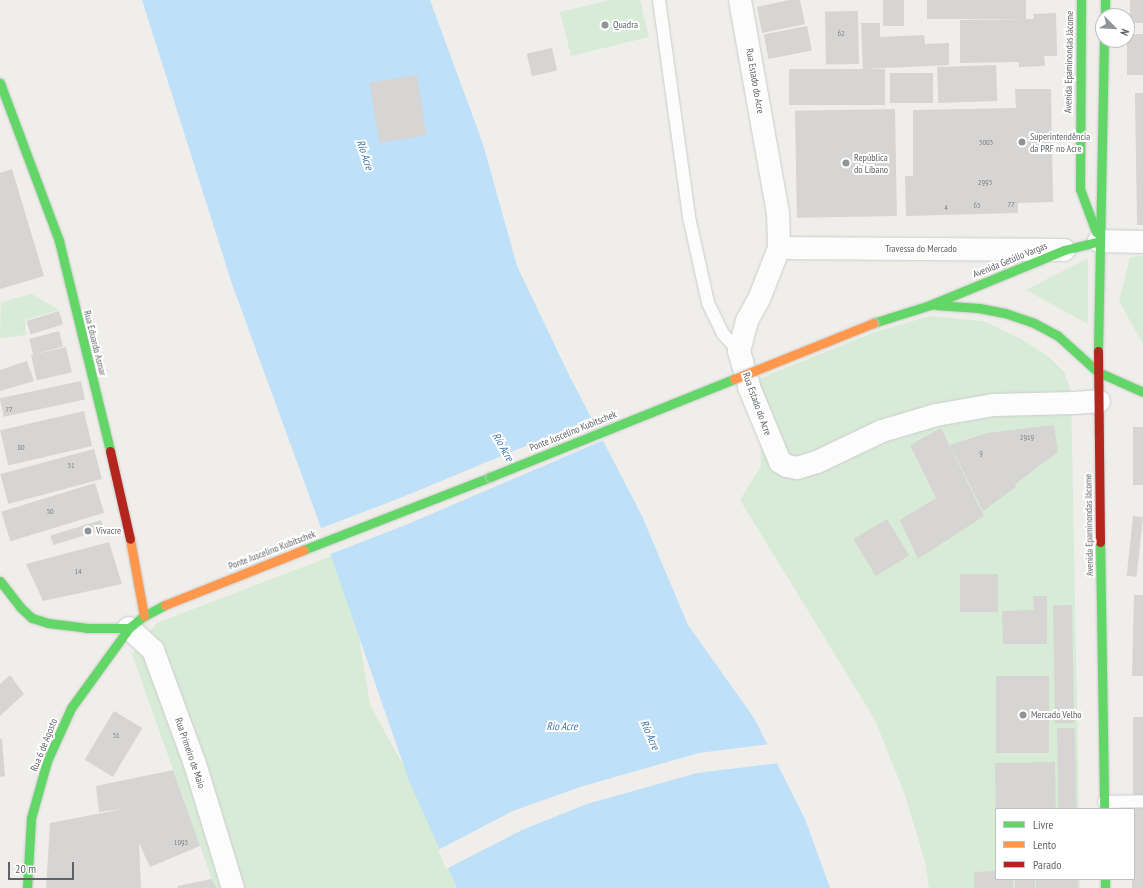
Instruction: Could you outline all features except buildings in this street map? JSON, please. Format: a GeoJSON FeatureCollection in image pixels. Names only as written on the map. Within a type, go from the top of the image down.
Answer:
{"type":"FeatureCollection","features":[{"type":"Feature","properties":{"kind":"main road","name":"Avenida Epaminondas Jácome"},"geometry":{"type":"LineString","coordinates":[[1081,0],[1080,189],[1099,241]]}},
{"type":"Feature","properties":{"kind":"main road","name":"Avenida Epaminondas Jácome"},"geometry":{"type":"LineString","coordinates":[[1104,48],[1099,241],[1098,372],[1104,805]]}},
{"type":"Feature","properties":{"kind":"main road","name":"Rua Eduardo Asmar"},"geometry":{"type":"LineString","coordinates":[[0,83],[59,240],[124,509],[137,622]]}},
{"type":"Feature","properties":{"kind":"main road","name":"Avenida Getúlio Vargas"},"geometry":{"type":"LineString","coordinates":[[873,323],[930,305],[1064,250],[1099,241]]}},
{"type":"Feature","properties":{"kind":"main road","name":"Avenida Getúlio Vargas"},"geometry":{"type":"LineString","coordinates":[[930,305],[980,308],[1005,313],[1034,323],[1057,335],[1098,372],[1133,389],[1143,392]]}},
{"type":"Feature","properties":{"kind":"main road","name":"Ponte Juscelino Kubitschek"},"geometry":{"type":"LineString","coordinates":[[137,622],[169,603],[873,323]]}},
{"type":"Feature","properties":{"kind":"main road"},"geometry":{"type":"LineString","coordinates":[[0,581],[20,607],[32,618],[48,624],[86,628],[137,622]]}},
{"type":"Feature","properties":{"kind":"main road","name":"Rua 6 de Agosto"},"geometry":{"type":"LineString","coordinates":[[27,888],[31,818],[47,761],[71,708],[137,622]]}},
{"type":"Feature","properties":{"kind":"street","name":"Rua Estado do Acre"},"geometry":{"type":"LineString","coordinates":[[740,0],[778,214],[779,248],[758,299],[747,321],[740,351],[749,387],[780,462],[787,466],[798,468],[817,462],[882,431],[936,415],[994,405],[1073,404],[1099,401]]}},
{"type":"Feature","properties":{"kind":"street"},"geometry":{"type":"LineString","coordinates":[[1099,241],[1143,242]]}},
{"type":"Feature","properties":{"kind":"street","name":"Travessa do Mercado"},"geometry":{"type":"LineString","coordinates":[[779,248],[1064,250]]}},
{"type":"Feature","properties":{"kind":"street","name":"Rua Primeiro de Maio"},"geometry":{"type":"LineString","coordinates":[[137,622],[153,650],[195,764],[233,888]]}},
{"type":"Feature","properties":{"kind":"lane"},"geometry":{"type":"LineString","coordinates":[[659,0],[689,217],[708,303],[723,334],[740,351]]}},
{"type":"Feature","properties":{"kind":"lane"},"geometry":{"type":"LineString","coordinates":[[1104,805],[1143,801]]}},
{"type":"Feature","properties":{"kind":"green space","name":"Quadra"},"geometry":{"type":"Polygon","coordinates":[[[610,0],[640,0],[649,37],[571,56],[560,12],[610,0]]]}},
{"type":"Feature","properties":{"kind":"green space"},"geometry":{"type":"Polygon","coordinates":[[[1143,256],[1143,344],[1119,301],[1130,257],[1143,256]]]}},
{"type":"Feature","properties":{"kind":"green space"},"geometry":{"type":"Polygon","coordinates":[[[1088,258],[1088,324],[1026,290],[1088,258]]]}},
{"type":"Feature","properties":{"kind":"green space"},"geometry":{"type":"Polygon","coordinates":[[[32,294],[59,310],[25,320],[26,335],[0,338],[1,302],[32,294]]]}},
{"type":"Feature","properties":{"kind":"green space"},"geometry":{"type":"Polygon","coordinates":[[[930,316],[983,321],[1021,339],[1049,357],[1064,372],[1071,391],[1079,808],[995,808],[995,880],[1080,880],[1080,888],[929,888],[925,862],[905,795],[875,720],[740,500],[761,466],[759,379],[875,332],[930,316]]]}},
{"type":"Feature","properties":{"kind":"green space"},"geometry":{"type":"Polygon","coordinates":[[[345,551],[370,705],[471,888],[215,888],[132,654],[157,623],[345,551]]]}},
{"type":"Feature","properties":{"kind":"water","name":"Rio Acre"},"geometry":{"type":"Polygon","coordinates":[[[142,0],[430,0],[483,144],[517,266],[568,373],[642,516],[688,625],[754,718],[805,819],[830,888],[457,888],[409,781],[324,536],[232,284],[142,0]]]}},
{"type":"Feature","properties":{"kind":"pier"},"geometry":{"type":"Polygon","coordinates":[[[593,418],[604,440],[408,524],[328,555],[319,529],[400,498],[593,418]]]}},
{"type":"Feature","properties":{"kind":"pier"},"geometry":{"type":"Polygon","coordinates":[[[769,744],[779,763],[697,773],[587,804],[522,830],[446,869],[438,850],[513,811],[580,787],[699,753],[769,744]]]}},
{"type":"Feature","properties":{"kind":"traffic: fast"},"geometry":{"type":"LineString","coordinates":[[1081,0],[1080,189],[1096,232]]}},
{"type":"Feature","properties":{"kind":"traffic: fast"},"geometry":{"type":"LineString","coordinates":[[1105,0],[1105,8]]}},
{"type":"Feature","properties":{"kind":"traffic: fast"},"geometry":{"type":"LineString","coordinates":[[1098,351],[1104,48]]}},
{"type":"Feature","properties":{"kind":"traffic: fast"},"geometry":{"type":"LineString","coordinates":[[0,83],[59,241],[110,451]]}},
{"type":"Feature","properties":{"kind":"traffic: fast"},"geometry":{"type":"LineString","coordinates":[[873,323],[930,305],[1064,250],[1099,241]]}},
{"type":"Feature","properties":{"kind":"traffic: fast"},"geometry":{"type":"LineString","coordinates":[[936,305],[979,308],[1005,313],[1034,323],[1057,335],[1098,372],[1143,392]]}},
{"type":"Feature","properties":{"kind":"traffic: fast"},"geometry":{"type":"LineString","coordinates":[[490,477],[734,379]]}},
{"type":"Feature","properties":{"kind":"traffic: fast"},"geometry":{"type":"LineString","coordinates":[[303,550],[490,477]]}},
{"type":"Feature","properties":{"kind":"traffic: fast"},"geometry":{"type":"LineString","coordinates":[[1100,542],[1104,808]]}},
{"type":"Feature","properties":{"kind":"traffic: fast"},"geometry":{"type":"LineString","coordinates":[[0,581],[20,607],[32,618],[48,623],[86,628],[129,628]]}},
{"type":"Feature","properties":{"kind":"traffic: fast"},"geometry":{"type":"LineString","coordinates":[[27,888],[31,818],[47,761],[71,708],[129,628],[144,616],[165,605]]}},
{"type":"Feature","properties":{"kind":"traffic: fast"},"geometry":{"type":"LineString","coordinates":[[1105,880],[1105,888]]}},
{"type":"Feature","properties":{"kind":"traffic: slow"},"geometry":{"type":"LineString","coordinates":[[734,379],[873,323]]}},
{"type":"Feature","properties":{"kind":"traffic: slow"},"geometry":{"type":"LineString","coordinates":[[130,539],[144,616]]}},
{"type":"Feature","properties":{"kind":"traffic: slow"},"geometry":{"type":"LineString","coordinates":[[165,605],[303,550]]}},
{"type":"Feature","properties":{"kind":"traffic: jam"},"geometry":{"type":"LineString","coordinates":[[1098,351],[1100,542]]}},
{"type":"Feature","properties":{"kind":"traffic: jam"},"geometry":{"type":"LineString","coordinates":[[110,451],[130,539]]}},
{"type":"Feature","properties":{"kind":"place","name":"Quadra"},"geometry":{"type":"Point","coordinates":[605,25]}},
{"type":"Feature","properties":{"kind":"place","name":"Superintendência da PRF no Acre"},"geometry":{"type":"Point","coordinates":[1022,142]}},
{"type":"Feature","properties":{"kind":"place","name":"República do Líbano"},"geometry":{"type":"Point","coordinates":[846,163]}},
{"type":"Feature","properties":{"kind":"place","name":"Vivacre"},"geometry":{"type":"Point","coordinates":[88,531]}},
{"type":"Feature","properties":{"kind":"place","name":"Mercado Velho"},"geometry":{"type":"Point","coordinates":[1023,715]}},
{"type":"Feature","properties":{"kind":"water label","name":"Río Acre"},"geometry":{"type":"Point","coordinates":[365,155]}},
{"type":"Feature","properties":{"kind":"water label","name":"Río Acre"},"geometry":{"type":"Point","coordinates":[503,447]}},
{"type":"Feature","properties":{"kind":"water label","name":"Río Acre"},"geometry":{"type":"Point","coordinates":[650,735]}}]}
